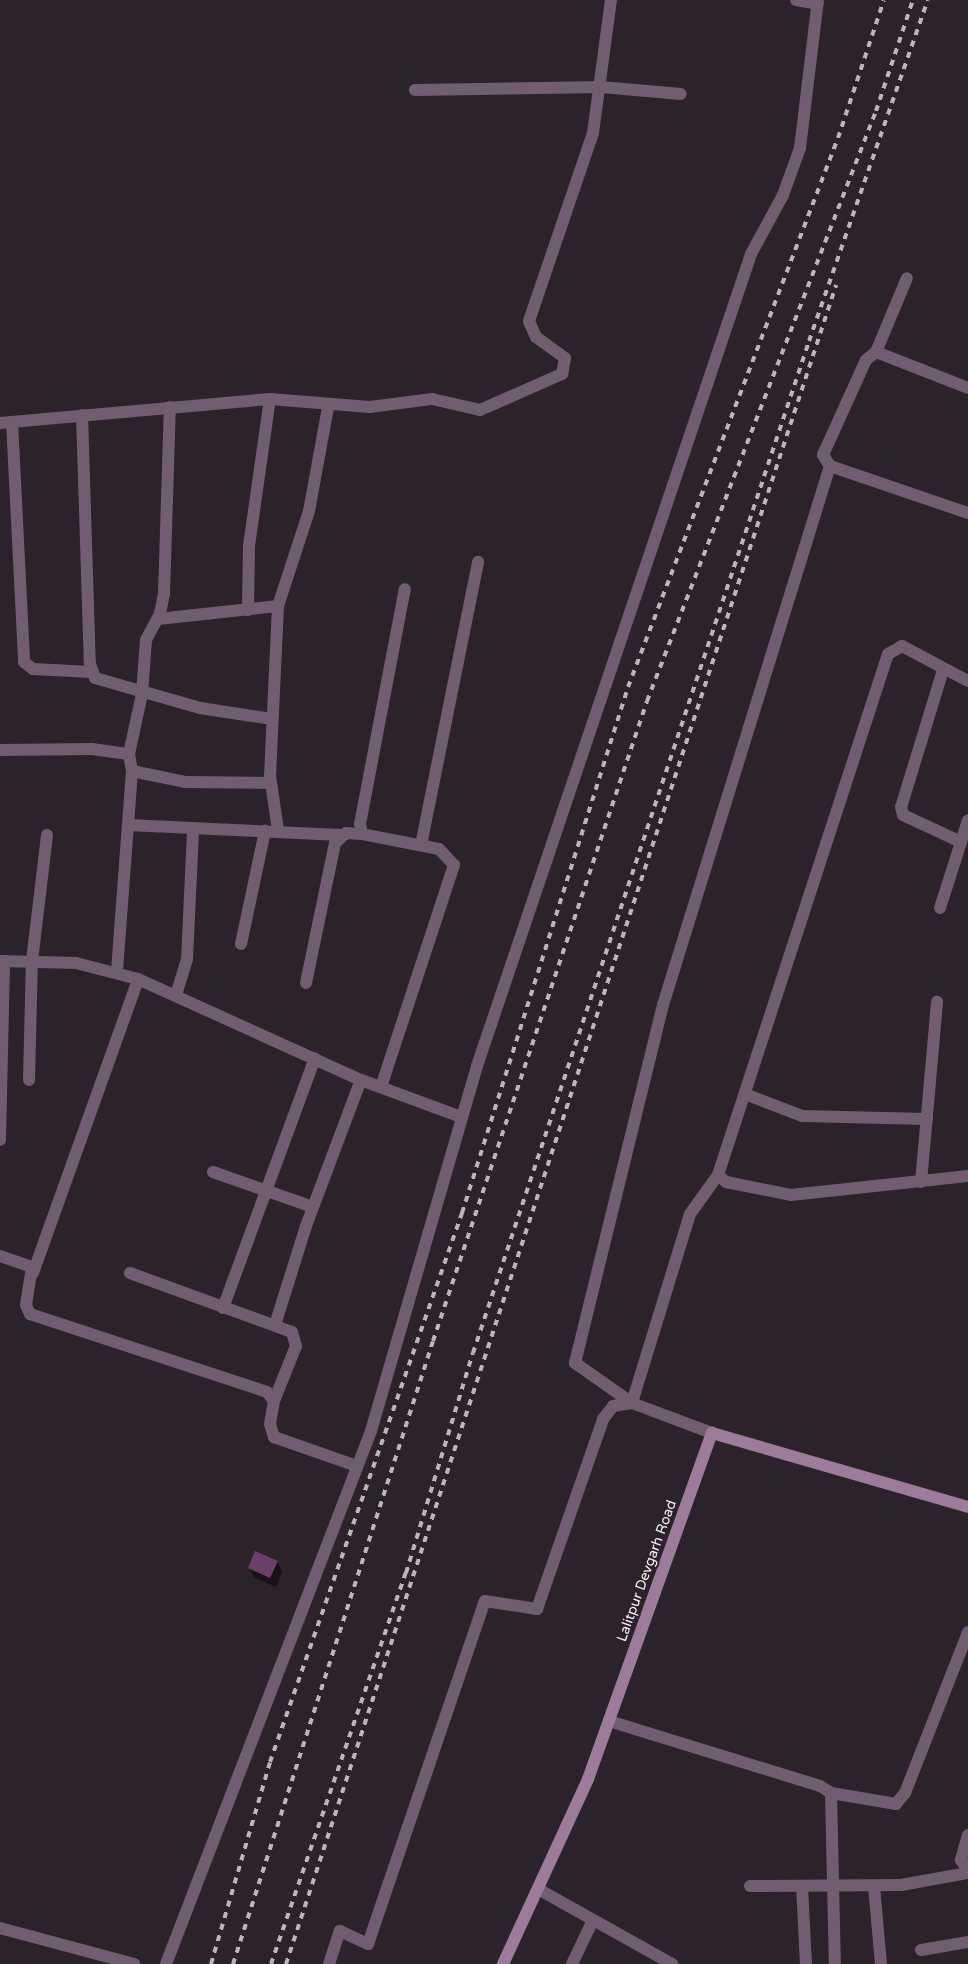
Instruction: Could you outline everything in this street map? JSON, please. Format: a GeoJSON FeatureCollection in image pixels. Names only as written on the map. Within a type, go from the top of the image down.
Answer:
{"type":"FeatureCollection","features":[{"type":"Feature","properties":{"kind":"main road"},"geometry":{"type":"LineString","coordinates":[[712,1432],[968,1507]]}},
{"type":"Feature","properties":{"kind":"main road","name":"Lalitpur Devgarh Road"},"geometry":{"type":"LineString","coordinates":[[503,1964],[538,1889],[608,1721],[712,1432]]}},
{"type":"Feature","properties":{"kind":"street"},"geometry":{"type":"LineString","coordinates":[[91,672],[33,669],[24,662],[6,423],[270,399],[328,407],[432,399],[480,410],[562,374],[565,358],[536,337],[529,321],[593,133],[601,87],[611,0]]}},
{"type":"Feature","properties":{"kind":"street"},"geometry":{"type":"LineString","coordinates":[[166,1964],[357,1466],[461,1117],[751,254],[783,195],[800,148],[818,2],[796,0]]}},
{"type":"Feature","properties":{"kind":"street"},"geometry":{"type":"LineString","coordinates":[[415,90],[601,87],[681,94]]}},
{"type":"Feature","properties":{"kind":"street"},"geometry":{"type":"LineString","coordinates":[[712,1432],[632,1403],[574,1363],[663,1005],[830,466],[824,449],[866,360],[876,352],[907,278]]}},
{"type":"Feature","properties":{"kind":"street"},"geometry":{"type":"LineString","coordinates":[[876,352],[968,388]]}},
{"type":"Feature","properties":{"kind":"street"},"geometry":{"type":"LineString","coordinates":[[248,610],[248,554],[270,399]]}},
{"type":"Feature","properties":{"kind":"street"},"geometry":{"type":"LineString","coordinates":[[117,972],[132,770],[129,754],[142,694],[146,640],[158,619],[164,594],[170,407]]}},
{"type":"Feature","properties":{"kind":"street"},"geometry":{"type":"LineString","coordinates":[[241,944],[271,831],[270,783],[278,606],[309,511],[328,407]]}},
{"type":"Feature","properties":{"kind":"street"},"geometry":{"type":"LineString","coordinates":[[82,415],[91,672],[101,683],[142,694],[211,711],[272,719]]}},
{"type":"Feature","properties":{"kind":"street"},"geometry":{"type":"LineString","coordinates":[[830,466],[968,514]]}},
{"type":"Feature","properties":{"kind":"street"},"geometry":{"type":"LineString","coordinates":[[421,845],[478,562]]}},
{"type":"Feature","properties":{"kind":"street"},"geometry":{"type":"LineString","coordinates":[[362,834],[368,780],[405,589]]}},
{"type":"Feature","properties":{"kind":"street"},"geometry":{"type":"LineString","coordinates":[[158,619],[278,606]]}},
{"type":"Feature","properties":{"kind":"street"},"geometry":{"type":"LineString","coordinates":[[632,1403],[690,1214],[718,1176],[888,654],[902,646],[944,670],[968,680]]}},
{"type":"Feature","properties":{"kind":"street"},"geometry":{"type":"LineString","coordinates":[[944,670],[901,807],[903,814],[961,842]]}},
{"type":"Feature","properties":{"kind":"street"},"geometry":{"type":"LineString","coordinates":[[0,750],[92,749],[129,754]]}},
{"type":"Feature","properties":{"kind":"street"},"geometry":{"type":"LineString","coordinates":[[132,770],[185,782],[270,783]]}},
{"type":"Feature","properties":{"kind":"street"},"geometry":{"type":"LineString","coordinates":[[940,908],[968,820]]}},
{"type":"Feature","properties":{"kind":"street"},"geometry":{"type":"LineString","coordinates":[[128,825],[193,830],[271,831],[340,835],[362,834],[421,845],[450,856],[453,879],[381,1087]]}},
{"type":"Feature","properties":{"kind":"street"},"geometry":{"type":"LineString","coordinates":[[176,995],[187,960],[193,830]]}},
{"type":"Feature","properties":{"kind":"street"},"geometry":{"type":"LineString","coordinates":[[29,1080],[32,961],[47,835]]}},
{"type":"Feature","properties":{"kind":"street"},"geometry":{"type":"LineString","coordinates":[[306,983],[332,850],[340,835]]}},
{"type":"Feature","properties":{"kind":"street"},"geometry":{"type":"LineString","coordinates":[[0,1140],[2,961],[32,961],[117,972],[138,979],[361,1080],[461,1117]]}},
{"type":"Feature","properties":{"kind":"street"},"geometry":{"type":"LineString","coordinates":[[138,979],[33,1273],[26,1305],[30,1314],[257,1388],[274,1401]]}},
{"type":"Feature","properties":{"kind":"street"},"geometry":{"type":"LineString","coordinates":[[921,1182],[937,1002]]}},
{"type":"Feature","properties":{"kind":"street"},"geometry":{"type":"LineString","coordinates":[[223,1308],[263,1191],[315,1058]]}},
{"type":"Feature","properties":{"kind":"street"},"geometry":{"type":"LineString","coordinates":[[275,1325],[312,1207],[361,1080]]}},
{"type":"Feature","properties":{"kind":"street"},"geometry":{"type":"LineString","coordinates":[[745,1094],[802,1116],[927,1119]]}},
{"type":"Feature","properties":{"kind":"street"},"geometry":{"type":"LineString","coordinates":[[214,1172],[312,1207]]}},
{"type":"Feature","properties":{"kind":"street"},"geometry":{"type":"LineString","coordinates":[[718,1176],[726,1182],[791,1195],[968,1176]]}},
{"type":"Feature","properties":{"kind":"street"},"geometry":{"type":"LineString","coordinates":[[0,1256],[28,1263],[33,1273]]}},
{"type":"Feature","properties":{"kind":"street"},"geometry":{"type":"LineString","coordinates":[[130,1273],[292,1332],[296,1346],[274,1401],[270,1424],[274,1437],[357,1466]]}},
{"type":"Feature","properties":{"kind":"street"},"geometry":{"type":"LineString","coordinates":[[329,1964],[340,1931],[368,1944],[485,1601],[537,1609],[603,1419],[613,1406],[632,1403]]}},
{"type":"Feature","properties":{"kind":"street"},"geometry":{"type":"LineString","coordinates":[[608,1721],[820,1786],[831,1793],[896,1804],[905,1794],[968,1632]]}},
{"type":"Feature","properties":{"kind":"street"},"geometry":{"type":"LineString","coordinates":[[831,1793],[831,1886],[835,1964]]}},
{"type":"Feature","properties":{"kind":"street"},"geometry":{"type":"LineString","coordinates":[[750,1886],[874,1886],[968,1872],[961,1860],[968,1835]]}},
{"type":"Feature","properties":{"kind":"street"},"geometry":{"type":"LineString","coordinates":[[802,1886],[806,1964]]}},
{"type":"Feature","properties":{"kind":"street"},"geometry":{"type":"LineString","coordinates":[[874,1886],[881,1964]]}},
{"type":"Feature","properties":{"kind":"street"},"geometry":{"type":"LineString","coordinates":[[538,1889],[672,1964]]}},
{"type":"Feature","properties":{"kind":"street"},"geometry":{"type":"LineString","coordinates":[[572,1964],[593,1920]]}},
{"type":"Feature","properties":{"kind":"street"},"geometry":{"type":"LineString","coordinates":[[0,1928],[134,1964]]}},
{"type":"Feature","properties":{"kind":"street"},"geometry":{"type":"LineString","coordinates":[[921,1950],[968,1942]]}},
{"type":"Feature","properties":{"kind":"building"},"geometry":{"type":"Polygon","coordinates":[[[255,1551],[278,1561],[270,1578],[248,1568],[255,1551]]]}},
{"type":"Feature","properties":{"kind":"railway"},"geometry":{"type":"LineString","coordinates":[[211,1964],[270,1762],[462,1213],[628,687],[838,138],[884,0]]}},
{"type":"Feature","properties":{"kind":"railway"},"geometry":{"type":"LineString","coordinates":[[233,1964],[433,1341],[647,701],[876,111],[913,0]]}},
{"type":"Feature","properties":{"kind":"railway"},"geometry":{"type":"LineString","coordinates":[[271,1964],[406,1573],[473,1353],[809,341],[928,0]]}},
{"type":"Feature","properties":{"kind":"railway"},"geometry":{"type":"LineString","coordinates":[[286,1964],[836,285]]}}]}
